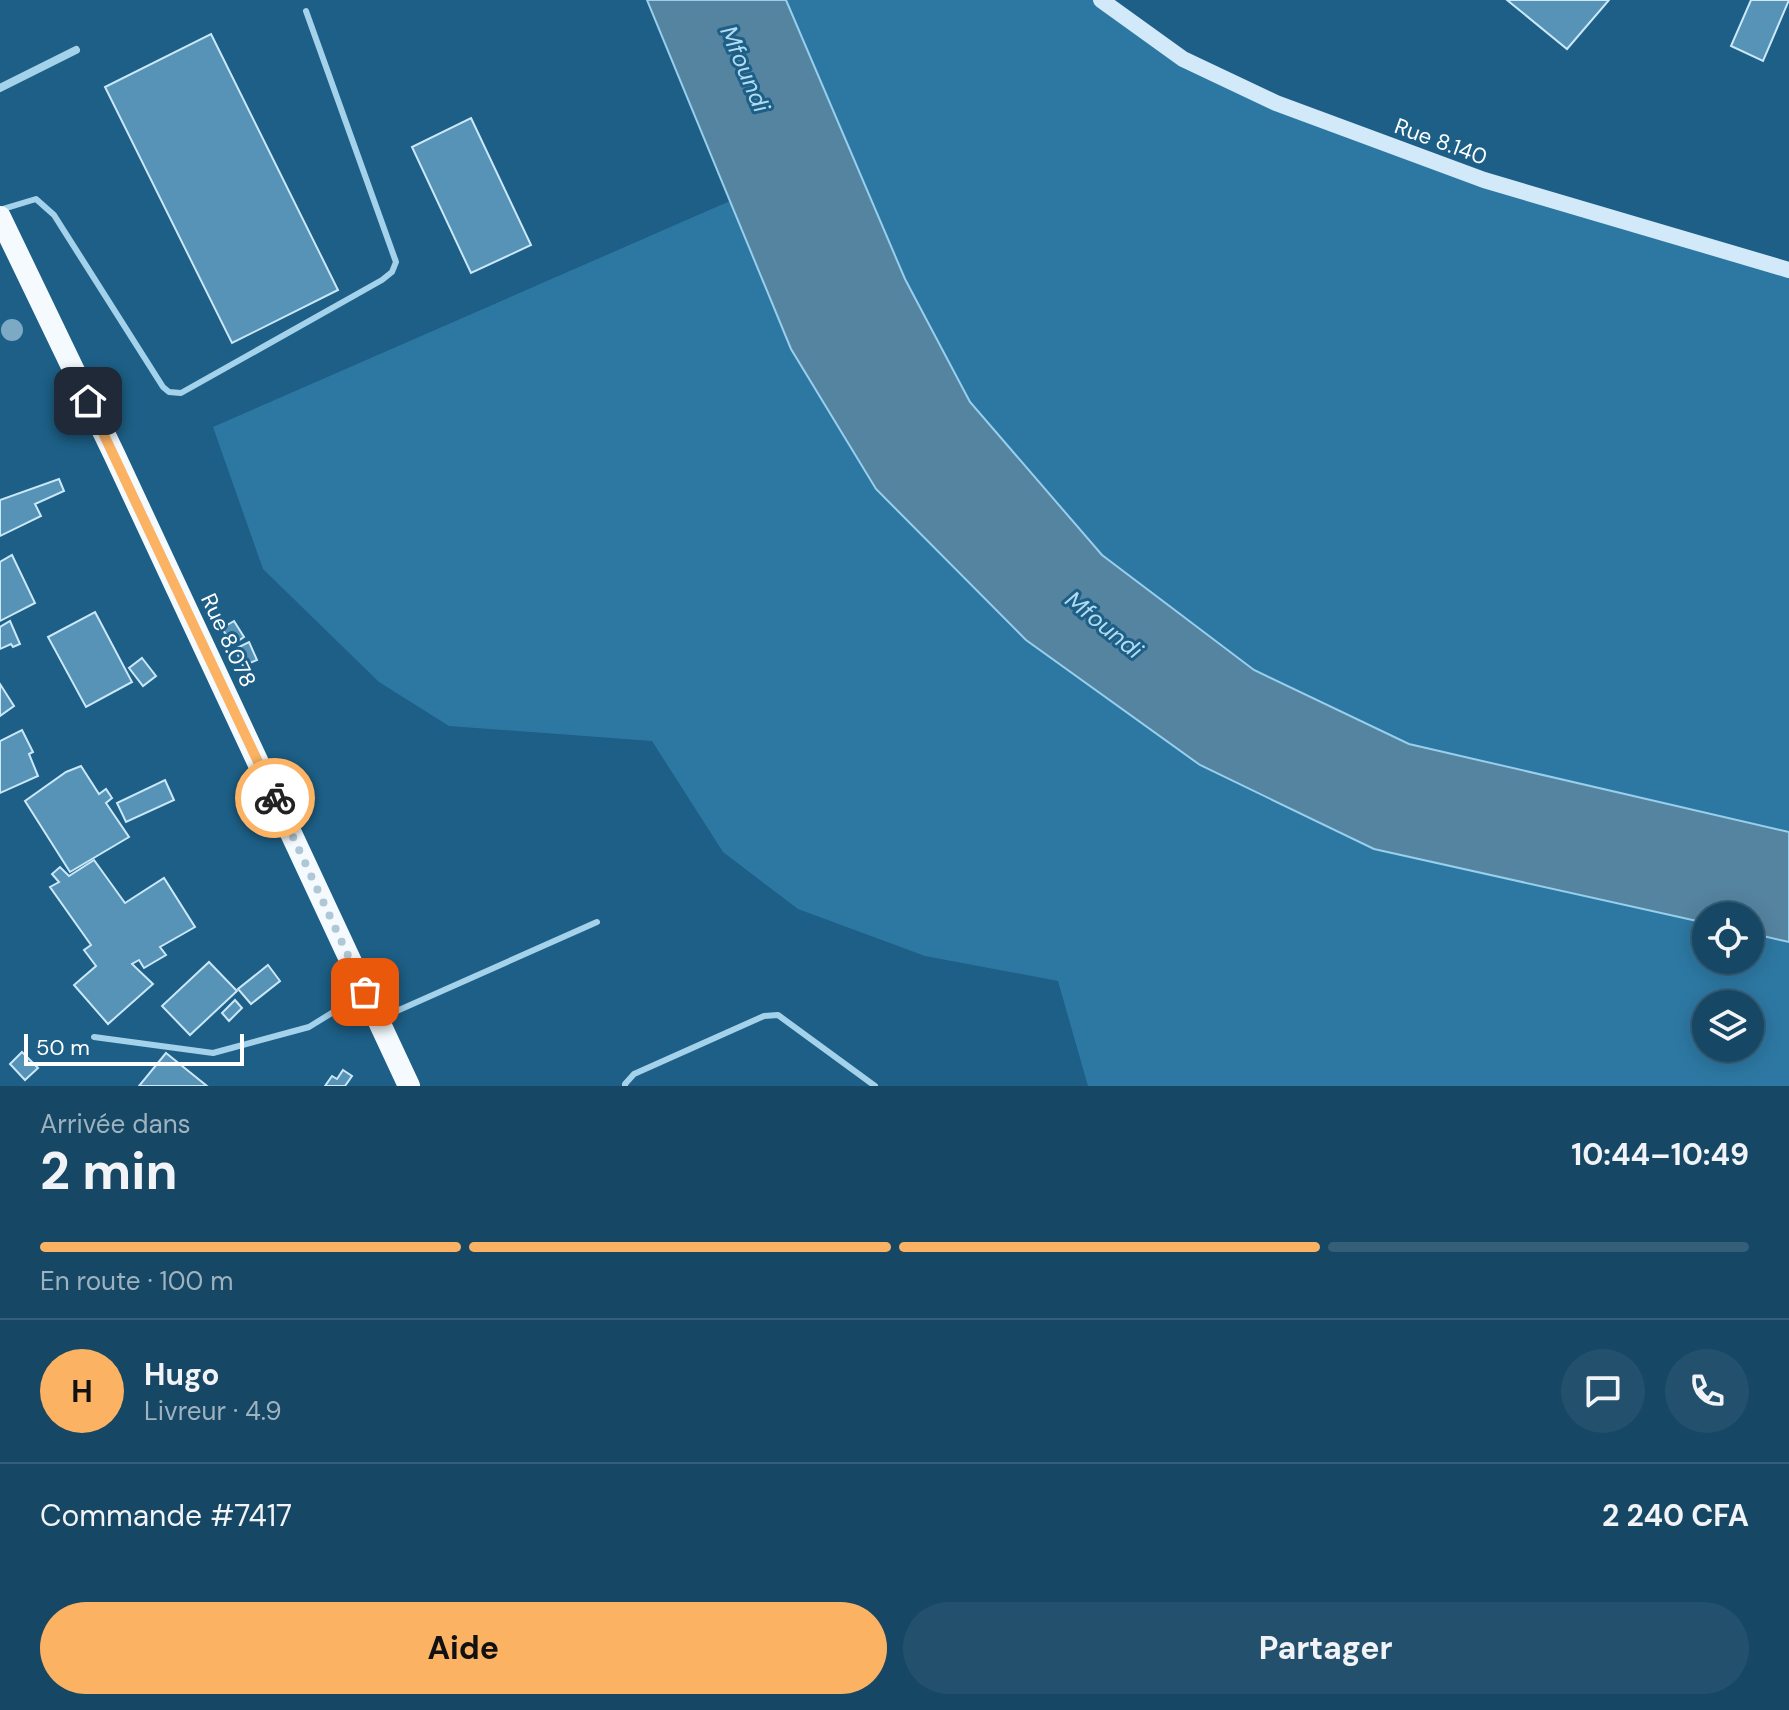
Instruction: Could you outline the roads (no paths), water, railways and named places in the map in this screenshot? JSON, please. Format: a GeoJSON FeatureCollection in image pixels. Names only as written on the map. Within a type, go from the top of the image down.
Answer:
{"type":"FeatureCollection","features":[{"type":"Feature","properties":{"kind":"highway","name":"Rue 8.078"},"geometry":{"type":"LineString","coordinates":[[0,217],[409,1086]]}},
{"type":"Feature","properties":{"kind":"main road","name":"Rue 8.140"},"geometry":{"type":"LineString","coordinates":[[1101,0],[1183,59],[1276,103],[1484,180],[1789,270]]}},
{"type":"Feature","properties":{"kind":"street"},"geometry":{"type":"LineString","coordinates":[[0,88],[76,50]]}},
{"type":"Feature","properties":{"kind":"lane"},"geometry":{"type":"LineString","coordinates":[[0,210],[36,199],[54,215],[169,392],[181,393],[382,280],[392,272],[396,262],[306,11]]}},
{"type":"Feature","properties":{"kind":"lane"},"geometry":{"type":"LineString","coordinates":[[378,1020],[597,922]]}},
{"type":"Feature","properties":{"kind":"lane"},"geometry":{"type":"LineString","coordinates":[[94,1037],[213,1053],[309,1027],[365,992]]}},
{"type":"Feature","properties":{"kind":"lane"},"geometry":{"type":"LineString","coordinates":[[625,1086],[634,1074],[764,1016],[778,1015],[875,1086]]}},
{"type":"Feature","properties":{"kind":"water","name":"Mfoundi"},"geometry":{"type":"Polygon","coordinates":[[[647,0],[786,0],[905,279],[970,402],[1102,555],[1254,670],[1409,744],[1789,832],[1789,942],[1764,936],[1764,902],[1692,902],[1692,920],[1374,849],[1200,765],[1026,640],[876,489],[791,349],[647,0]]]}}]}
